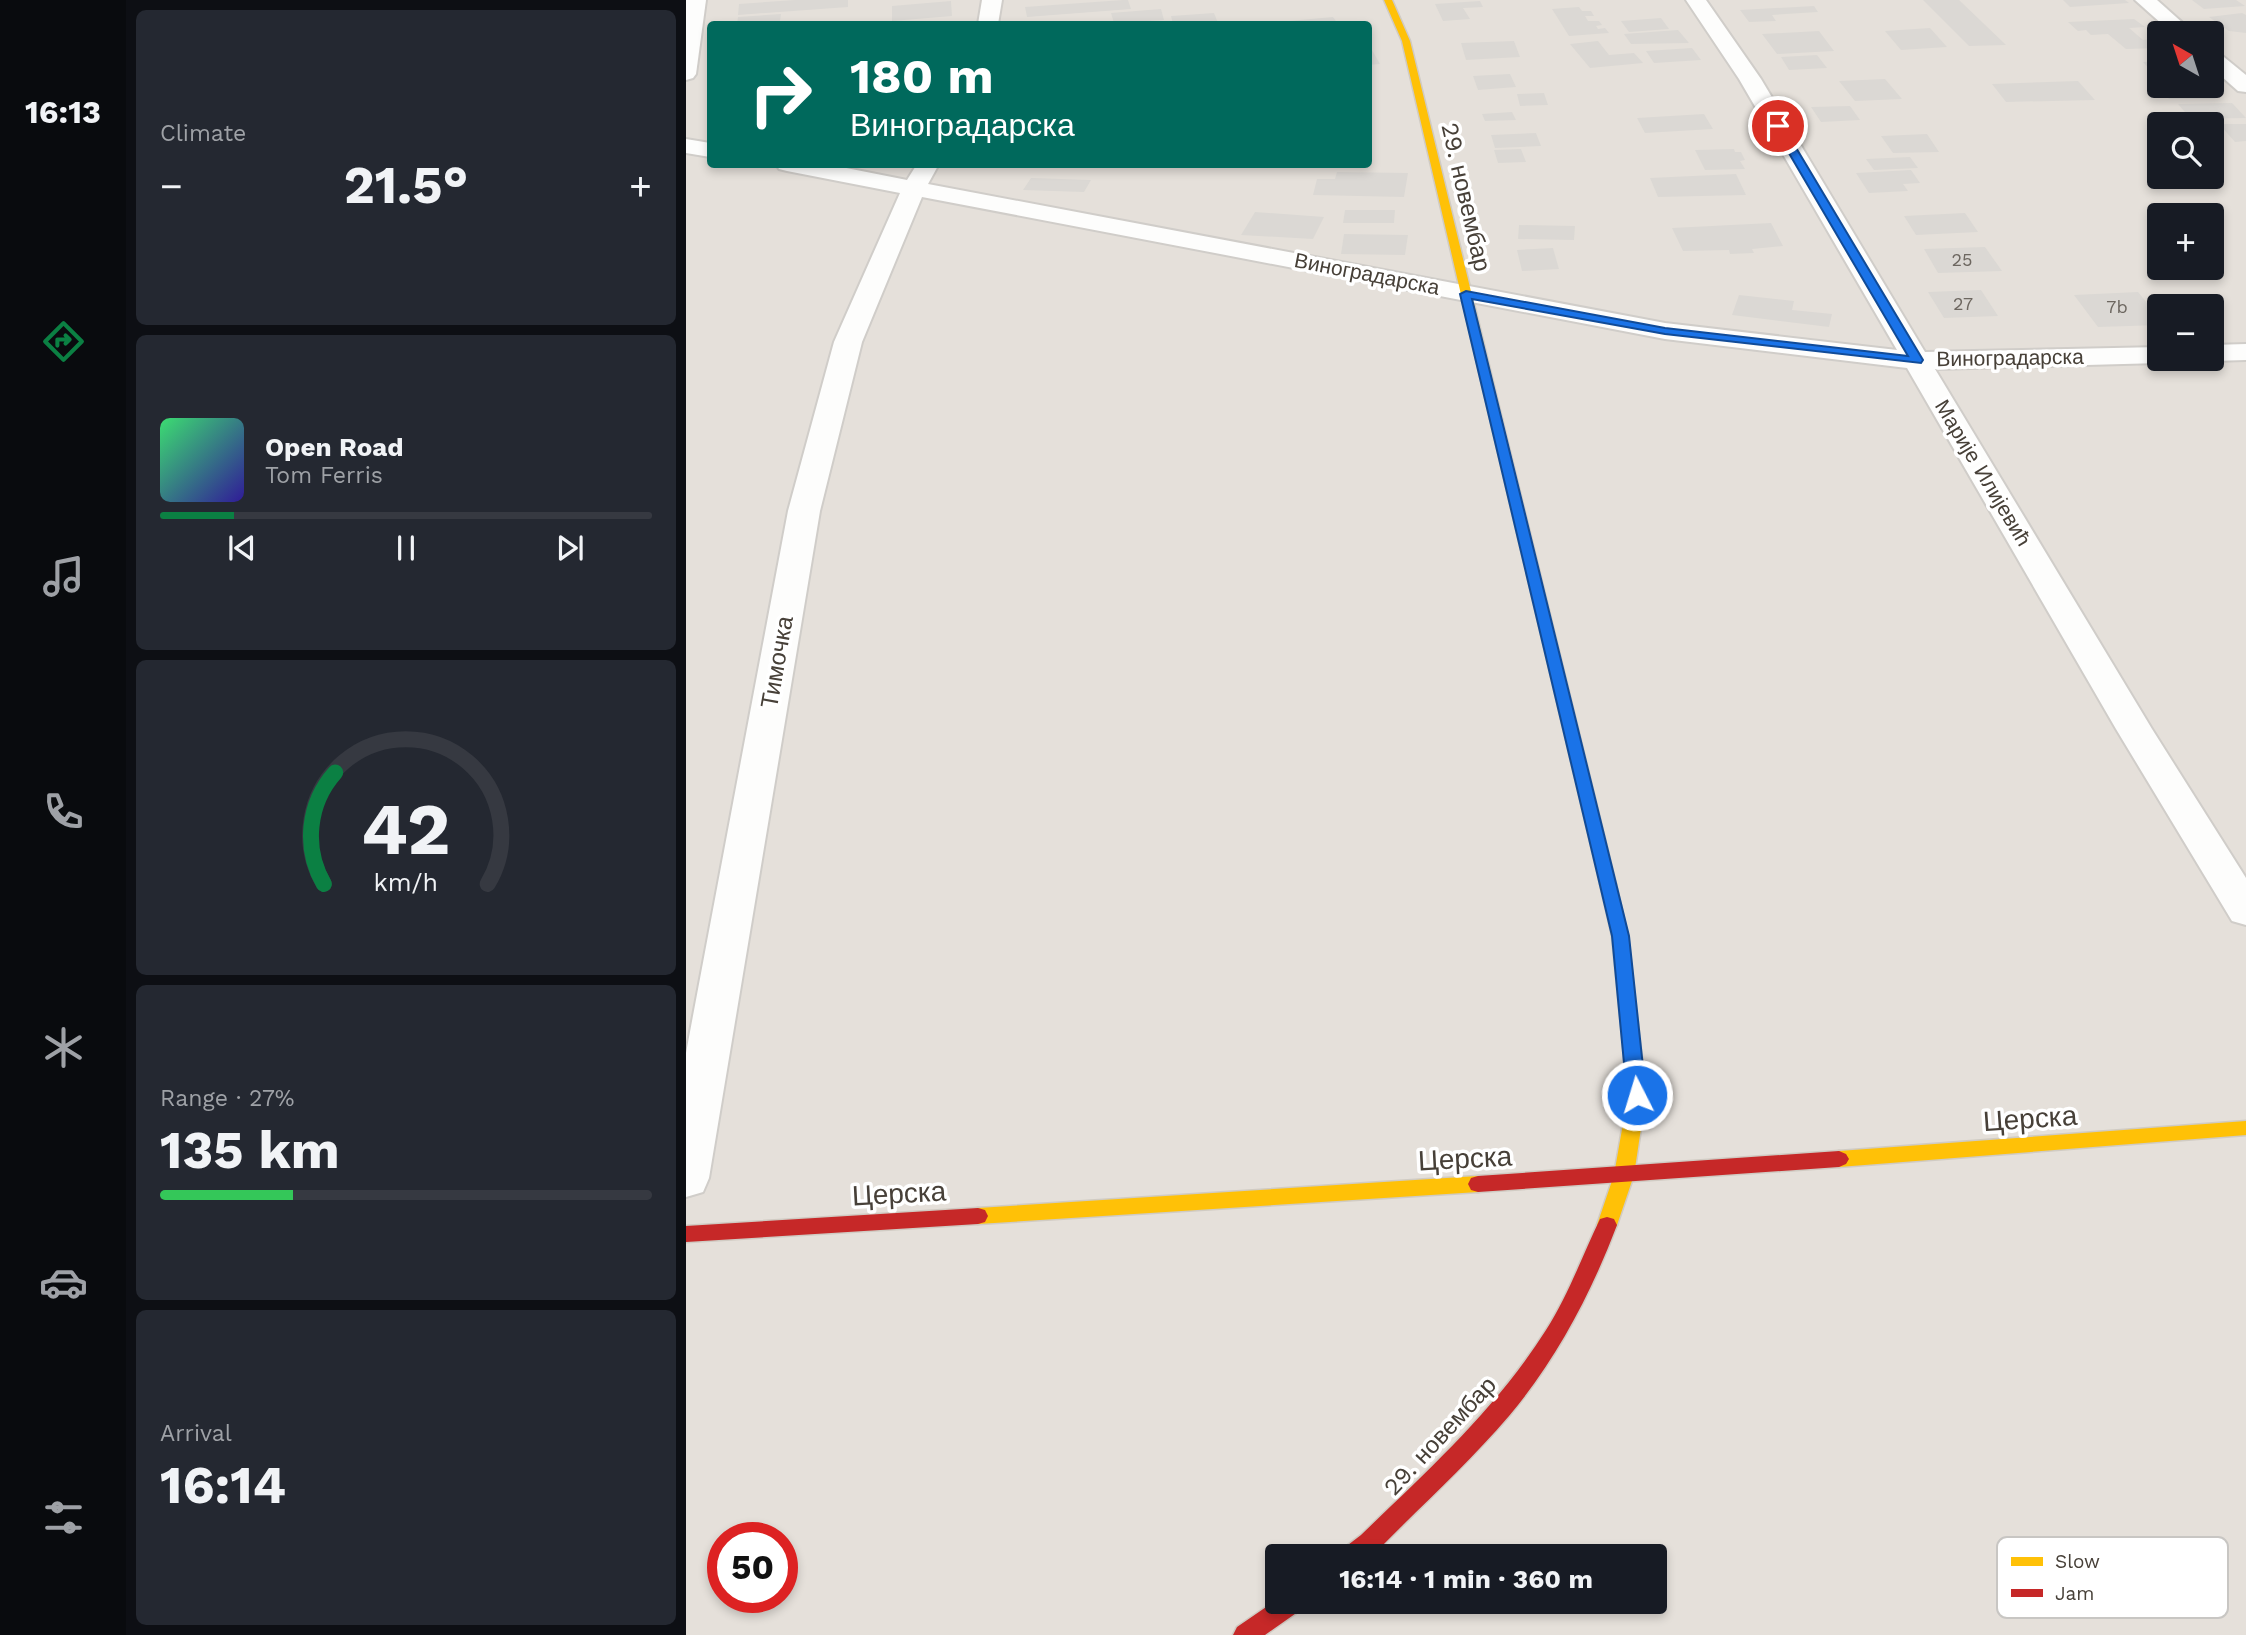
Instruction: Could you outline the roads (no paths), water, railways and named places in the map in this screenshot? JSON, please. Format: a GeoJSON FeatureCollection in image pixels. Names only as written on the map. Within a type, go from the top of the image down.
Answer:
{"type":"FeatureCollection","features":[{"type":"Feature","properties":{"kind":"main road","name":"29. новембар"},"geometry":{"type":"LineString","coordinates":[[1364,1544],[1484,1429],[1522,1382],[1571,1305],[1603,1236],[1624,1175],[1637,1095],[1620,936],[1406,41],[1388,0]]}},
{"type":"Feature","properties":{"kind":"main road","name":"Церска"},"geometry":{"type":"LineString","coordinates":[[686,1234],[1624,1175],[2246,1128]]}},
{"type":"Feature","properties":{"kind":"main road"},"geometry":{"type":"LineString","coordinates":[[1245,1635],[1275,1614]]}},
{"type":"Feature","properties":{"kind":"street"},"geometry":{"type":"LineString","coordinates":[[686,74],[696,0]]}},
{"type":"Feature","properties":{"kind":"street"},"geometry":{"type":"LineString","coordinates":[[988,21],[992,0]]}},
{"type":"Feature","properties":{"kind":"street","name":"Марије Илијевић"},"geometry":{"type":"LineString","coordinates":[[1696,0],[1750,79],[2134,729],[2246,911]]}},
{"type":"Feature","properties":{"kind":"street"},"geometry":{"type":"LineString","coordinates":[[2146,0],[2170,21]]}},
{"type":"Feature","properties":{"kind":"street"},"geometry":{"type":"LineString","coordinates":[[2224,67],[2246,86]]}},
{"type":"Feature","properties":{"kind":"street"},"geometry":{"type":"LineString","coordinates":[[686,146],[707,150]]}},
{"type":"Feature","properties":{"kind":"street","name":"Виноградарска"},"geometry":{"type":"LineString","coordinates":[[832,168],[922,176],[1466,294],[1665,331],[1917,360],[2147,355]]}},
{"type":"Feature","properties":{"kind":"street","name":"Тимочка"},"geometry":{"type":"LineString","coordinates":[[686,1178],[804,511],[848,342],[922,176]]}},
{"type":"Feature","properties":{"kind":"street"},"geometry":{"type":"LineString","coordinates":[[2224,353],[2246,352]]}}]}
